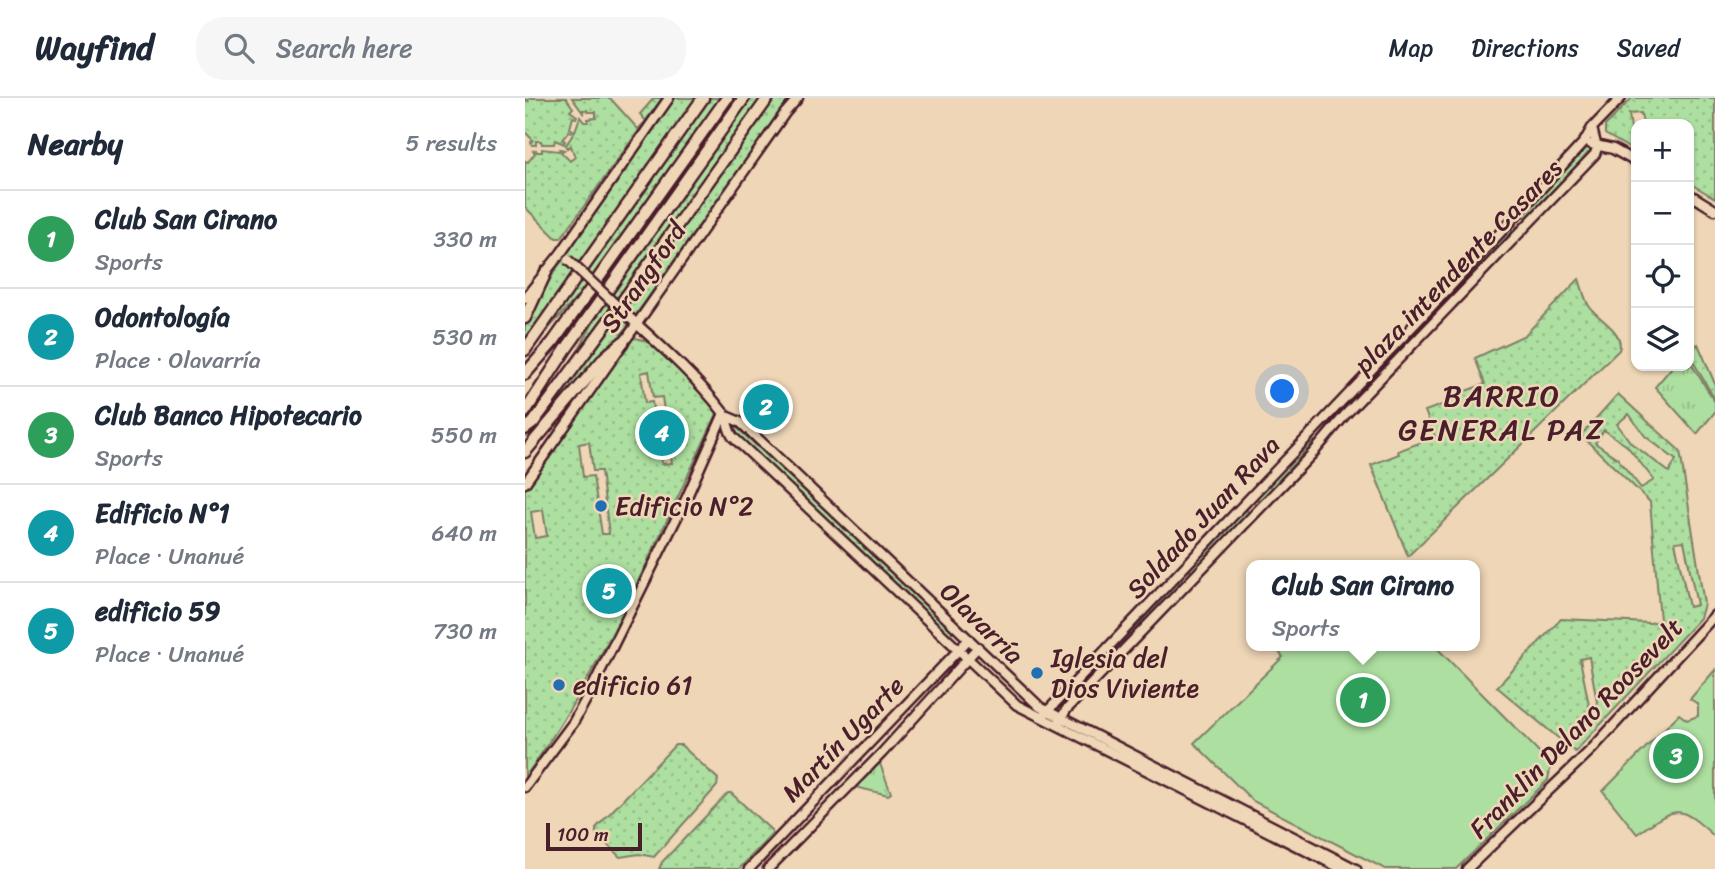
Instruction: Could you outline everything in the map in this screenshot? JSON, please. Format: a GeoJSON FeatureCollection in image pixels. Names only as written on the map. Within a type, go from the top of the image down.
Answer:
{"type":"FeatureCollection","features":[{"type":"Feature","properties":{"kind":"highway"},"geometry":{"type":"LineString","coordinates":[[525,350],[703,98]]}},
{"type":"Feature","properties":{"kind":"highway"},"geometry":{"type":"LineString","coordinates":[[525,374],[552,342],[727,98]]}},
{"type":"Feature","properties":{"kind":"highway"},"geometry":{"type":"LineString","coordinates":[[525,412],[566,349],[744,98]]}},
{"type":"Feature","properties":{"kind":"highway"},"geometry":{"type":"LineString","coordinates":[[525,429],[533,423],[610,320],[768,98]]}},
{"type":"Feature","properties":{"kind":"highway"},"geometry":{"type":"LineString","coordinates":[[525,318],[546,272]]}},
{"type":"Feature","properties":{"kind":"highway"},"geometry":{"type":"LineString","coordinates":[[525,452],[606,356],[623,342]]}},
{"type":"Feature","properties":{"kind":"street"},"geometry":{"type":"LineString","coordinates":[[525,298],[546,272],[565,256],[669,98]]}},
{"type":"Feature","properties":{"kind":"street","name":"Strangford"},"geometry":{"type":"LineString","coordinates":[[525,483],[623,342],[633,320],[798,98]]}},
{"type":"Feature","properties":{"kind":"street","name":"Soldado Juan Rava"},"geometry":{"type":"LineString","coordinates":[[1044,714],[1400,341],[1584,142],[1592,128],[1621,98]]}},
{"type":"Feature","properties":{"kind":"street"},"geometry":{"type":"LineString","coordinates":[[1592,128],[1596,145]]}},
{"type":"Feature","properties":{"kind":"street"},"geometry":{"type":"LineString","coordinates":[[1584,142],[1613,149],[1631,159]]}},
{"type":"Feature","properties":{"kind":"street","name":"plaza intendente Casares"},"geometry":{"type":"LineString","coordinates":[[1345,415],[1595,154],[1596,145]]}},
{"type":"Feature","properties":{"kind":"street"},"geometry":{"type":"LineString","coordinates":[[1694,197],[1715,210]]}},
{"type":"Feature","properties":{"kind":"street","name":"Olavarría"},"geometry":{"type":"LineString","coordinates":[[565,256],[702,387],[725,415],[733,437],[1012,701],[1059,721],[1356,869]]}},
{"type":"Feature","properties":{"kind":"street"},"geometry":{"type":"LineString","coordinates":[[525,787],[573,723],[589,694],[725,415]]}},
{"type":"Feature","properties":{"kind":"street","name":"Olavarría"},"geometry":{"type":"LineString","coordinates":[[725,415],[747,428],[978,647],[1044,714]]}},
{"type":"Feature","properties":{"kind":"street","name":"Soldado Juan Rava"},"geometry":{"type":"LineString","coordinates":[[1059,721],[1066,710],[1313,453],[1345,415]]}},
{"type":"Feature","properties":{"kind":"street","name":"Franklin Delano Roosevelt"},"geometry":{"type":"LineString","coordinates":[[1467,869],[1592,749],[1715,615]]}},
{"type":"Feature","properties":{"kind":"street","name":"Martín Ugarte"},"geometry":{"type":"LineString","coordinates":[[749,869],[969,639]]}},
{"type":"Feature","properties":{"kind":"street","name":"Martín Ugarte"},"geometry":{"type":"LineString","coordinates":[[768,869],[882,753],[978,647]]}},
{"type":"Feature","properties":{"kind":"street","name":"Olavarría"},"geometry":{"type":"LineString","coordinates":[[1059,721],[1342,869]]}},
{"type":"Feature","properties":{"kind":"green space"},"geometry":{"type":"Polygon","coordinates":[[[530,98],[566,98],[573,108],[570,111],[577,116],[573,117],[570,128],[575,131],[580,117],[584,122],[588,122],[588,119],[596,118],[596,112],[583,110],[583,113],[572,98],[610,98],[638,129],[644,123],[561,238],[556,238],[525,207],[525,161],[528,162],[535,153],[533,151],[560,149],[564,150],[561,152],[570,161],[575,157],[571,146],[567,148],[566,145],[574,133],[569,131],[562,140],[565,141],[564,144],[555,140],[554,144],[536,141],[536,145],[532,145],[533,140],[525,132],[525,99],[528,101],[530,98]]]}},
{"type":"Feature","properties":{"kind":"green space"},"geometry":{"type":"Polygon","coordinates":[[[654,98],[662,98],[646,121],[640,114],[654,98]]]}},
{"type":"Feature","properties":{"kind":"green space"},"geometry":{"type":"Polygon","coordinates":[[[675,98],[698,98],[525,341],[525,324],[556,269],[675,98]]]}},
{"type":"Feature","properties":{"kind":"green space"},"geometry":{"type":"Polygon","coordinates":[[[707,98],[720,98],[578,296],[541,335],[707,98]]]}},
{"type":"Feature","properties":{"kind":"green space"},"geometry":{"type":"Polygon","coordinates":[[[751,98],[763,98],[606,318],[574,358],[599,312],[751,98]]]}},
{"type":"Feature","properties":{"kind":"green space"},"geometry":{"type":"Polygon","coordinates":[[[773,98],[793,98],[781,110],[625,330],[537,433],[534,432],[773,98]]]}},
{"type":"Feature","properties":{"kind":"green space"},"geometry":{"type":"Polygon","coordinates":[[[1632,98],[1715,98],[1715,198],[1694,186],[1694,119],[1642,119],[1641,113],[1629,114],[1631,149],[1605,134],[1605,126],[1632,98]]]}},
{"type":"Feature","properties":{"kind":"green space"},"geometry":{"type":"Polygon","coordinates":[[[1586,148],[1590,148],[1590,152],[1528,218],[1524,217],[1525,213],[1586,148]]]}},
{"type":"Feature","properties":{"kind":"green space"},"geometry":{"type":"Polygon","coordinates":[[[1512,225],[1516,226],[1515,229],[1456,287],[1455,285],[1512,225]]]}},
{"type":"Feature","properties":{"kind":"green space"},"geometry":{"type":"Polygon","coordinates":[[[1579,279],[1589,306],[1615,331],[1620,343],[1619,350],[1408,556],[1371,465],[1435,437],[1425,411],[1450,402],[1449,397],[1485,384],[1475,358],[1525,335],[1579,279]]]}},
{"type":"Feature","properties":{"kind":"green space"},"geometry":{"type":"Polygon","coordinates":[[[1448,295],[1450,299],[1393,360],[1389,360],[1388,356],[1448,295]]]}},
{"type":"Feature","properties":{"kind":"green space"},"geometry":{"type":"Polygon","coordinates":[[[634,338],[654,346],[714,405],[717,414],[605,646],[554,735],[525,777],[525,488],[624,345],[634,338]],[[649,371],[641,373],[645,403],[652,402],[662,464],[672,463],[662,397],[653,398],[649,371]],[[589,442],[579,444],[583,477],[593,476],[602,534],[609,534],[601,471],[593,471],[589,442]],[[543,510],[531,512],[535,538],[547,536],[543,510]]]}},
{"type":"Feature","properties":{"kind":"green space"},"geometry":{"type":"Polygon","coordinates":[[[1698,344],[1715,384],[1715,400],[1694,363],[1694,346],[1698,344]]]}},
{"type":"Feature","properties":{"kind":"green space"},"geometry":{"type":"Polygon","coordinates":[[[1694,368],[1715,402],[1715,412],[1697,434],[1655,387],[1669,371],[1694,371],[1694,368]]]}},
{"type":"Feature","properties":{"kind":"green space"},"geometry":{"type":"Polygon","coordinates":[[[1618,394],[1680,451],[1704,604],[1700,618],[1575,752],[1497,687],[1561,619],[1651,623],[1660,620],[1650,502],[1581,435],[1618,394]],[[1629,414],[1617,424],[1631,443],[1669,472],[1676,460],[1645,436],[1629,414]],[[1604,430],[1595,443],[1617,458],[1641,488],[1654,480],[1627,446],[1604,430]],[[1684,541],[1675,542],[1689,607],[1697,605],[1684,541]],[[1589,657],[1580,659],[1592,721],[1600,719],[1589,657]]]}},
{"type":"Feature","properties":{"kind":"green space"},"geometry":{"type":"Polygon","coordinates":[[[733,424],[954,630],[949,636],[731,429],[733,424]]]}},
{"type":"Feature","properties":{"kind":"green space"},"geometry":{"type":"Polygon","coordinates":[[[1312,437],[1314,441],[1262,499],[1257,500],[1256,495],[1312,437]]]}},
{"type":"Feature","properties":{"kind":"green space"},"geometry":{"type":"Polygon","coordinates":[[[1244,510],[1247,510],[1248,514],[1193,571],[1189,571],[1189,568],[1244,510]]]}},
{"type":"Feature","properties":{"kind":"green space"},"geometry":{"type":"Polygon","coordinates":[[[1179,581],[1180,585],[1126,642],[1123,642],[1122,638],[1179,581]]]}},
{"type":"Feature","properties":{"kind":"green space"},"geometry":{"type":"Polygon","coordinates":[[[1114,651],[1065,706],[1063,705],[1063,701],[1114,651]]]}},
{"type":"Feature","properties":{"kind":"green space"},"geometry":{"type":"Polygon","coordinates":[[[1278,651],[1440,651],[1551,764],[1548,780],[1456,869],[1385,869],[1253,801],[1194,743],[1283,657],[1278,651]]]}},
{"type":"Feature","properties":{"kind":"green space"},"geometry":{"type":"Polygon","coordinates":[[[1715,670],[1715,837],[1693,818],[1677,812],[1661,818],[1637,834],[1603,791],[1679,714],[1687,720],[1698,716],[1698,704],[1690,699],[1715,670]]]}},
{"type":"Feature","properties":{"kind":"green space"},"geometry":{"type":"Polygon","coordinates":[[[675,745],[681,745],[718,779],[717,786],[654,857],[639,854],[620,857],[596,834],[596,828],[675,745]]]}},
{"type":"Feature","properties":{"kind":"green space"},"geometry":{"type":"Polygon","coordinates":[[[879,761],[891,793],[888,795],[855,787],[879,761]]]}},
{"type":"Feature","properties":{"kind":"green space"},"geometry":{"type":"Polygon","coordinates":[[[728,793],[772,831],[772,834],[739,869],[659,869],[662,862],[728,793]]]}},
{"type":"Feature","properties":{"kind":"place","name":"Odontología"},"geometry":{"type":"Point","coordinates":[766,407]}},
{"type":"Feature","properties":{"kind":"place","name":"Edificio N°1"},"geometry":{"type":"Point","coordinates":[662,433]}},
{"type":"Feature","properties":{"kind":"place","name":"Edificio N°2"},"geometry":{"type":"Point","coordinates":[601,506]}},
{"type":"Feature","properties":{"kind":"place","name":"edificio 59"},"geometry":{"type":"Point","coordinates":[609,591]}},
{"type":"Feature","properties":{"kind":"place","name":"Iglesia del Dios Viviente"},"geometry":{"type":"Point","coordinates":[1037,673]}},
{"type":"Feature","properties":{"kind":"place","name":"edificio 61"},"geometry":{"type":"Point","coordinates":[559,685]}},
{"type":"Feature","properties":{"kind":"place","name":"Club San Cirano"},"geometry":{"type":"Point","coordinates":[1363,700]}},
{"type":"Feature","properties":{"kind":"place","name":"Club Banco Hipotecario"},"geometry":{"type":"Point","coordinates":[1676,756]}},
{"type":"Feature","properties":{"kind":"district","name":"BARRIO GENERAL PAZ"},"geometry":{"type":"Point","coordinates":[1502,413]}}]}
